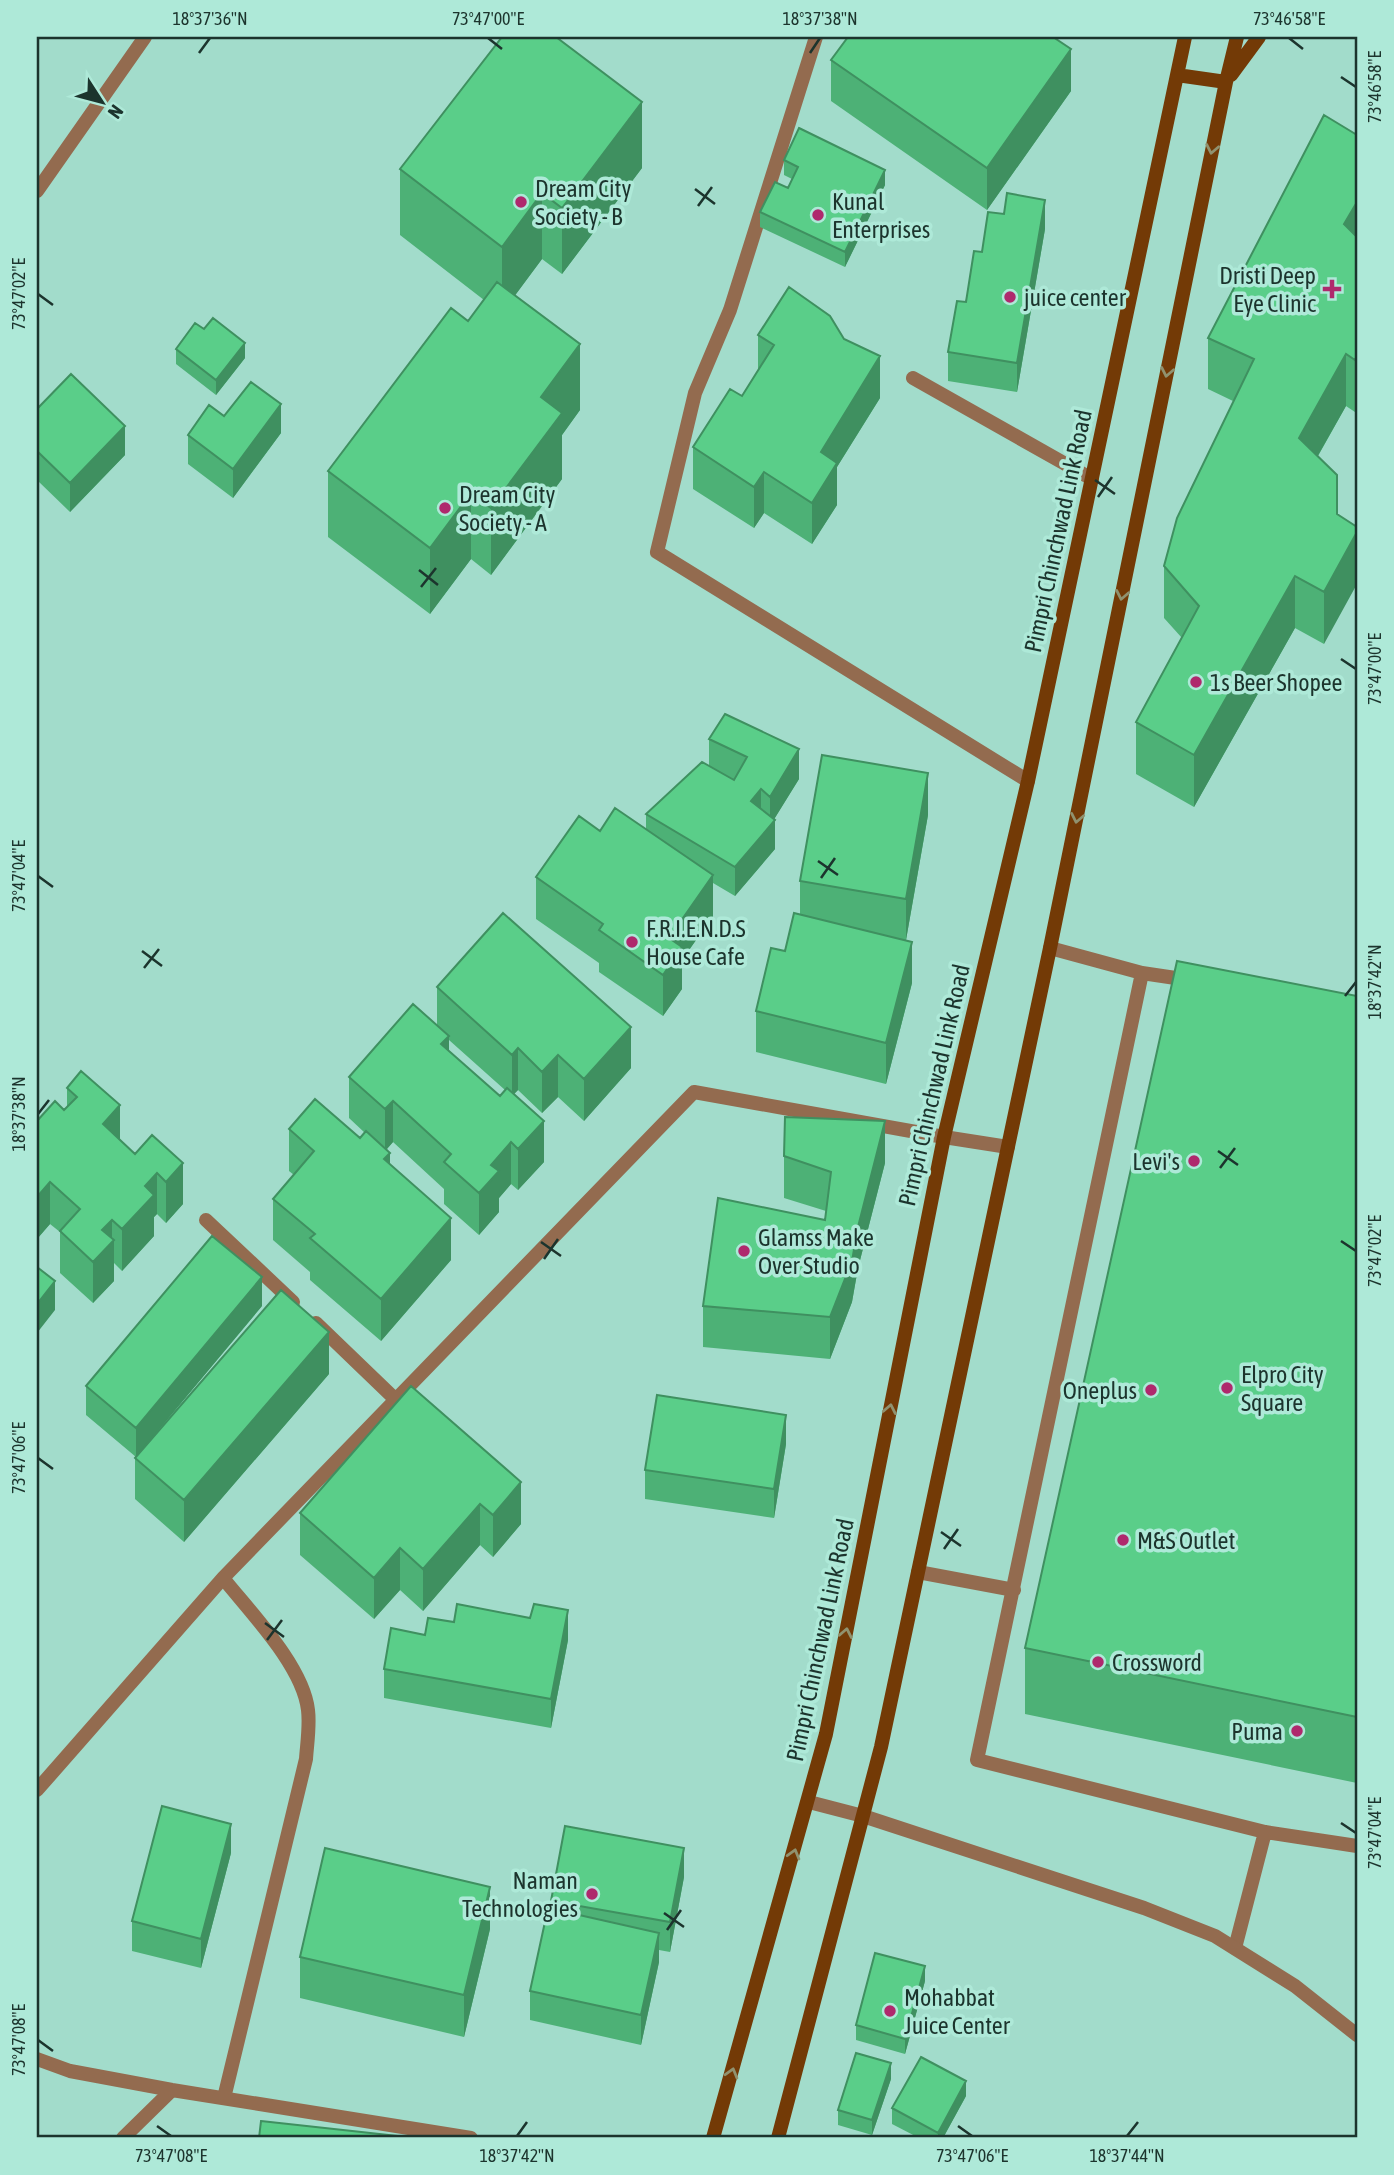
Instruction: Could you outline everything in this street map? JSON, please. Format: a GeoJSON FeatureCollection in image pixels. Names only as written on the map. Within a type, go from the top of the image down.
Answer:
{"type":"FeatureCollection","features":[{"type":"Feature","properties":{"kind":"main road","name":"Pimpri Chinchwad Link Road"},"geometry":{"type":"LineString","coordinates":[[713,2138],[826,1734],[944,1137],[1028,781],[1185,37]]}},
{"type":"Feature","properties":{"kind":"main road"},"geometry":{"type":"LineString","coordinates":[[778,2138],[881,1747],[1051,948],[1237,37]]}},
{"type":"Feature","properties":{"kind":"main road"},"geometry":{"type":"LineString","coordinates":[[1226,82],[1259,37]]}},
{"type":"Feature","properties":{"kind":"main road"},"geometry":{"type":"LineString","coordinates":[[1177,75],[1226,82]]}},
{"type":"Feature","properties":{"kind":"street"},"geometry":{"type":"LineString","coordinates":[[37,191],[145,37]]}},
{"type":"Feature","properties":{"kind":"street"},"geometry":{"type":"LineString","coordinates":[[816,37],[730,310],[695,393],[657,552],[1028,781]]}},
{"type":"Feature","properties":{"kind":"street"},"geometry":{"type":"LineString","coordinates":[[913,378],[1092,479]]}},
{"type":"Feature","properties":{"kind":"street"},"geometry":{"type":"LineString","coordinates":[[1051,948],[1142,973],[1209,982]]}},
{"type":"Feature","properties":{"kind":"street"},"geometry":{"type":"LineString","coordinates":[[1142,973],[977,1760],[1265,1832],[1357,1846]]}},
{"type":"Feature","properties":{"kind":"street"},"geometry":{"type":"LineString","coordinates":[[37,1790],[223,1578],[694,1092],[1008,1147]]}},
{"type":"Feature","properties":{"kind":"street"},"geometry":{"type":"LineString","coordinates":[[206,1220],[396,1399]]}},
{"type":"Feature","properties":{"kind":"street"},"geometry":{"type":"LineString","coordinates":[[918,1572],[1014,1590]]}},
{"type":"Feature","properties":{"kind":"street"},"geometry":{"type":"LineString","coordinates":[[223,1578],[286,1658],[303,1689],[308,1711],[306,1759],[224,2098]]}},
{"type":"Feature","properties":{"kind":"street"},"geometry":{"type":"LineString","coordinates":[[809,1802],[863,1816],[1144,1908],[1215,1936],[1295,1986],[1357,2035]]}},
{"type":"Feature","properties":{"kind":"street"},"geometry":{"type":"LineString","coordinates":[[1235,1948],[1265,1832]]}},
{"type":"Feature","properties":{"kind":"street"},"geometry":{"type":"LineString","coordinates":[[37,2059],[70,2071],[172,2090],[471,2138]]}},
{"type":"Feature","properties":{"kind":"street"},"geometry":{"type":"LineString","coordinates":[[123,2138],[172,2090]]}},
{"type":"Feature","properties":{"kind":"building"},"geometry":{"type":"Polygon","coordinates":[[[502,37],[556,37],[642,102],[562,208],[542,193],[502,247],[400,169],[502,37]]]}},
{"type":"Feature","properties":{"kind":"building"},"geometry":{"type":"Polygon","coordinates":[[[848,37],[1053,37],[1071,49],[987,168],[831,60],[848,37]]]}},
{"type":"Feature","properties":{"kind":"building"},"geometry":{"type":"Polygon","coordinates":[[[1324,115],[1357,135],[1357,202],[1344,224],[1357,237],[1357,356],[1355,360],[1346,354],[1299,438],[1337,475],[1337,514],[1357,527],[1357,532],[1324,592],[1295,576],[1194,755],[1136,722],[1199,606],[1164,566],[1177,518],[1254,359],[1208,338],[1324,115]]]}},
{"type":"Feature","properties":{"kind":"building","name":"Kunal Enterprises"},"geometry":{"type":"Polygon","coordinates":[[[799,128],[885,170],[845,252],[760,212],[775,182],[788,188],[798,167],[784,160],[799,128]]]}},
{"type":"Feature","properties":{"kind":"building"},"geometry":{"type":"Polygon","coordinates":[[[1007,193],[1045,200],[1017,363],[948,352],[957,301],[966,302],[974,251],[982,252],[988,212],[1004,214],[1007,193]]]}},
{"type":"Feature","properties":{"kind":"building"},"geometry":{"type":"Polygon","coordinates":[[[497,282],[580,344],[541,397],[562,413],[491,508],[471,493],[430,548],[328,471],[451,308],[468,321],[497,282]]]}},
{"type":"Feature","properties":{"kind":"building"},"geometry":{"type":"Polygon","coordinates":[[[789,287],[830,316],[844,339],[880,356],[821,452],[837,463],[812,503],[764,472],[754,487],[693,447],[730,389],[742,396],[774,345],[758,335],[789,287]]]}},
{"type":"Feature","properties":{"kind":"building"},"geometry":{"type":"Polygon","coordinates":[[[213,318],[245,343],[216,380],[176,349],[195,323],[204,329],[213,318]]]}},
{"type":"Feature","properties":{"kind":"building"},"geometry":{"type":"Polygon","coordinates":[[[71,374],[125,426],[70,483],[37,451],[37,409],[71,374]]]}},
{"type":"Feature","properties":{"kind":"building"},"geometry":{"type":"Polygon","coordinates":[[[251,382],[281,404],[233,469],[188,435],[209,405],[224,416],[251,382]]]}},
{"type":"Feature","properties":{"kind":"building"},"geometry":{"type":"Polygon","coordinates":[[[725,714],[799,749],[770,797],[761,789],[751,801],[775,820],[735,867],[646,814],[702,762],[734,780],[747,757],[709,739],[725,714]]]}},
{"type":"Feature","properties":{"kind":"building"},"geometry":{"type":"Polygon","coordinates":[[[822,755],[928,773],[906,899],[800,881],[822,755]]]}},
{"type":"Feature","properties":{"kind":"building"},"geometry":{"type":"Polygon","coordinates":[[[615,808],[713,875],[669,938],[682,947],[663,975],[599,930],[603,924],[536,877],[579,816],[600,831],[615,808]]]}},
{"type":"Feature","properties":{"kind":"building"},"geometry":{"type":"Polygon","coordinates":[[[503,913],[631,1027],[584,1079],[558,1055],[542,1072],[518,1048],[512,1055],[437,987],[503,913]]]}},
{"type":"Feature","properties":{"kind":"building"},"geometry":{"type":"Polygon","coordinates":[[[794,913],[912,942],[886,1043],[756,1011],[771,948],[785,951],[794,913]]]}},
{"type":"Feature","properties":{"kind":"building","name":"Elpro City Square"},"geometry":{"type":"Polygon","coordinates":[[[1177,961],[1357,996],[1357,1717],[1025,1648],[1177,961]]]}},
{"type":"Feature","properties":{"kind":"building"},"geometry":{"type":"Polygon","coordinates":[[[413,1004],[449,1036],[441,1044],[500,1096],[507,1088],[544,1121],[518,1149],[511,1142],[491,1165],[499,1171],[479,1193],[444,1162],[451,1154],[393,1101],[385,1109],[349,1077],[413,1004]]]}},
{"type":"Feature","properties":{"kind":"building"},"geometry":{"type":"Polygon","coordinates":[[[81,1071],[120,1105],[103,1124],[135,1154],[152,1135],[183,1163],[166,1182],[157,1173],[145,1186],[154,1195],[122,1229],[112,1220],[102,1230],[114,1240],[93,1262],[60,1231],[80,1209],[50,1182],[37,1197],[37,1121],[55,1101],[64,1110],[77,1097],[67,1088],[81,1071]]]}},
{"type":"Feature","properties":{"kind":"building"},"geometry":{"type":"Polygon","coordinates":[[[315,1099],[360,1138],[366,1131],[390,1153],[384,1159],[451,1218],[381,1299],[310,1238],[315,1234],[273,1199],[314,1151],[289,1129],[315,1099]]]}},
{"type":"Feature","properties":{"kind":"building"},"geometry":{"type":"Polygon","coordinates":[[[785,1117],[885,1121],[852,1261],[830,1317],[703,1306],[718,1198],[825,1220],[831,1172],[784,1156],[785,1117]]]}},
{"type":"Feature","properties":{"kind":"building"},"geometry":{"type":"Polygon","coordinates":[[[212,1236],[262,1277],[136,1428],[86,1386],[212,1236]]]}},
{"type":"Feature","properties":{"kind":"building"},"geometry":{"type":"Polygon","coordinates":[[[37,1267],[55,1281],[37,1304],[37,1267]]]}},
{"type":"Feature","properties":{"kind":"building"},"geometry":{"type":"Polygon","coordinates":[[[281,1290],[329,1332],[184,1500],[135,1458],[281,1290]]]}},
{"type":"Feature","properties":{"kind":"building"},"geometry":{"type":"Polygon","coordinates":[[[411,1386],[521,1482],[493,1515],[480,1504],[423,1569],[400,1548],[374,1578],[300,1513],[411,1386]]]}},
{"type":"Feature","properties":{"kind":"building"},"geometry":{"type":"Polygon","coordinates":[[[657,1395],[786,1415],[774,1489],[645,1470],[657,1395]]]}},
{"type":"Feature","properties":{"kind":"building"},"geometry":{"type":"Polygon","coordinates":[[[457,1604],[530,1618],[534,1604],[568,1610],[551,1699],[384,1669],[391,1628],[425,1635],[428,1618],[454,1622],[457,1604]]]}},
{"type":"Feature","properties":{"kind":"building"},"geometry":{"type":"Polygon","coordinates":[[[162,1806],[231,1824],[201,1939],[132,1921],[162,1806]]]}},
{"type":"Feature","properties":{"kind":"building"},"geometry":{"type":"Polygon","coordinates":[[[565,1826],[684,1848],[670,1922],[551,1901],[565,1826]]]}},
{"type":"Feature","properties":{"kind":"building"},"geometry":{"type":"Polygon","coordinates":[[[325,1848],[490,1887],[464,1995],[300,1957],[325,1848]]]}},
{"type":"Feature","properties":{"kind":"building"},"geometry":{"type":"Polygon","coordinates":[[[548,1908],[659,1933],[641,2015],[530,1991],[548,1908]]]}},
{"type":"Feature","properties":{"kind":"building","name":"Mohabbat Juice Center"},"geometry":{"type":"Polygon","coordinates":[[[875,1953],[925,1966],[905,2039],[856,2025],[875,1953]]]}},
{"type":"Feature","properties":{"kind":"building"},"geometry":{"type":"Polygon","coordinates":[[[856,2053],[891,2063],[872,2120],[838,2110],[856,2053]]]}},
{"type":"Feature","properties":{"kind":"building"},"geometry":{"type":"Polygon","coordinates":[[[921,2057],[966,2081],[938,2133],[892,2108],[921,2057]]]}},
{"type":"Feature","properties":{"kind":"building"},"geometry":{"type":"Polygon","coordinates":[[[261,2121],[416,2138],[259,2138],[261,2121]]]}},
{"type":"Feature","properties":{"kind":"place","name":"Dream City Society - B"},"geometry":{"type":"Point","coordinates":[521,202]}},
{"type":"Feature","properties":{"kind":"place","name":"Kunal Enterprises"},"geometry":{"type":"Point","coordinates":[818,215]}},
{"type":"Feature","properties":{"kind":"place","name":"Dristi Deep Eye Clinic"},"geometry":{"type":"Point","coordinates":[1332,289]}},
{"type":"Feature","properties":{"kind":"place","name":"juice center"},"geometry":{"type":"Point","coordinates":[1010,297]}},
{"type":"Feature","properties":{"kind":"place","name":"Dream City Society - A"},"geometry":{"type":"Point","coordinates":[445,508]}},
{"type":"Feature","properties":{"kind":"place","name":"1s Beer Shopee"},"geometry":{"type":"Point","coordinates":[1196,682]}},
{"type":"Feature","properties":{"kind":"place","name":"F.R.I.E.N.D.S House Cafe"},"geometry":{"type":"Point","coordinates":[632,942]}},
{"type":"Feature","properties":{"kind":"place","name":"Levi's"},"geometry":{"type":"Point","coordinates":[1194,1161]}},
{"type":"Feature","properties":{"kind":"place","name":"Glamss Make Over Studio"},"geometry":{"type":"Point","coordinates":[744,1251]}},
{"type":"Feature","properties":{"kind":"place","name":"Elpro City Square"},"geometry":{"type":"Point","coordinates":[1227,1388]}},
{"type":"Feature","properties":{"kind":"place","name":"Oneplus"},"geometry":{"type":"Point","coordinates":[1151,1390]}},
{"type":"Feature","properties":{"kind":"place","name":"M&S Outlet"},"geometry":{"type":"Point","coordinates":[1123,1540]}},
{"type":"Feature","properties":{"kind":"place","name":"Crossword"},"geometry":{"type":"Point","coordinates":[1098,1662]}},
{"type":"Feature","properties":{"kind":"place","name":"Puma"},"geometry":{"type":"Point","coordinates":[1297,1731]}},
{"type":"Feature","properties":{"kind":"place","name":"Naman Technologies"},"geometry":{"type":"Point","coordinates":[592,1894]}},
{"type":"Feature","properties":{"kind":"place","name":"Mohabbat Juice Center"},"geometry":{"type":"Point","coordinates":[890,2011]}}]}
